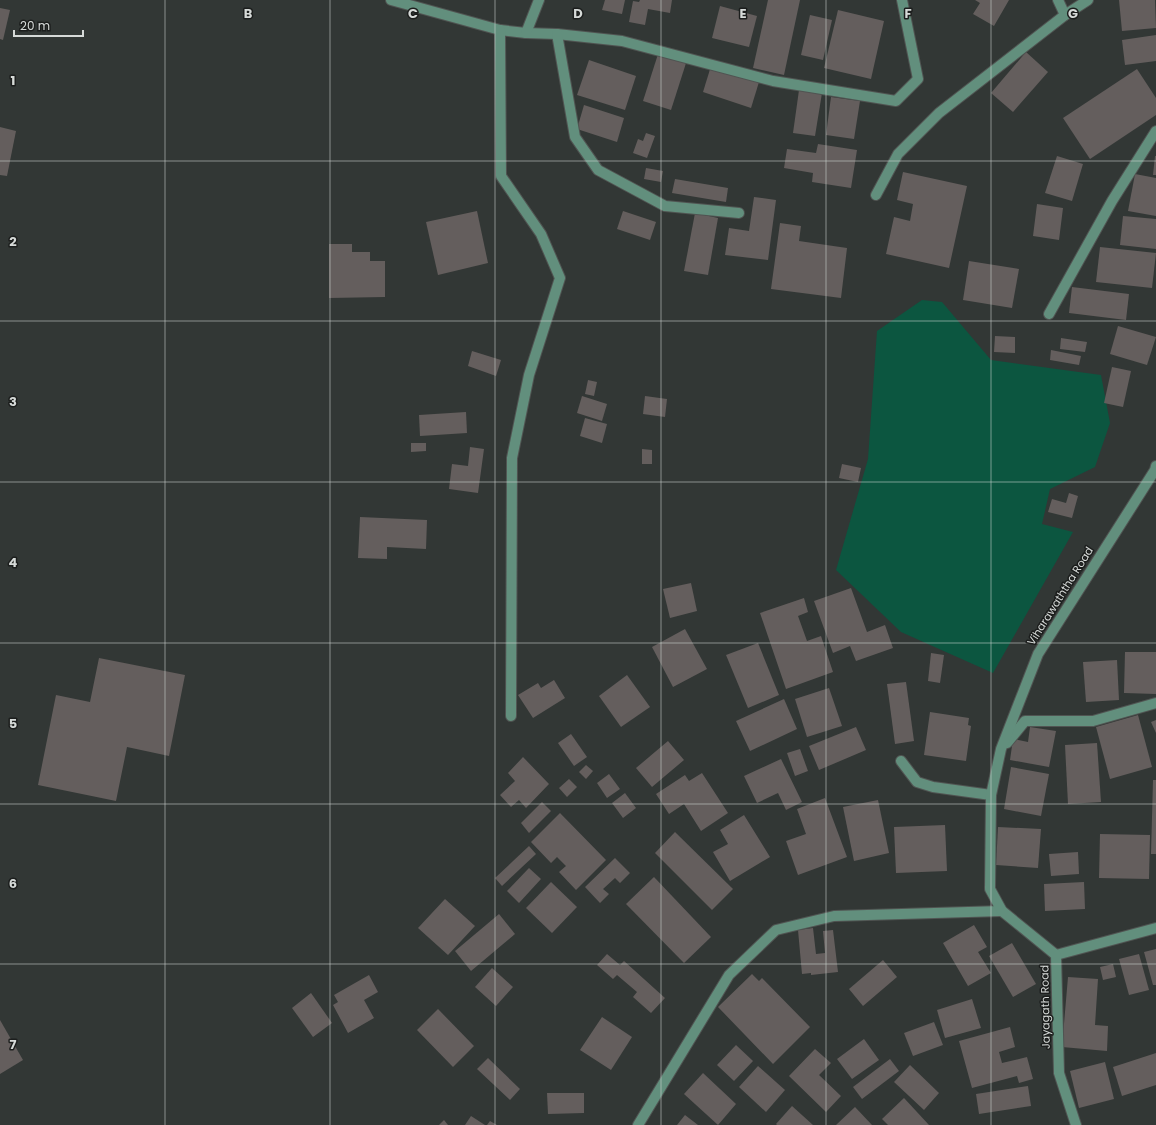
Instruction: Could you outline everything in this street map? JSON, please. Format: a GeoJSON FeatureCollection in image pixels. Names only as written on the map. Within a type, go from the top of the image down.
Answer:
{"type":"FeatureCollection","features":[{"type":"Feature","properties":{"kind":"street"},"geometry":{"type":"LineString","coordinates":[[391,0],[500,30],[622,41],[773,81],[896,101],[918,79],[902,0]]}},
{"type":"Feature","properties":{"kind":"street"},"geometry":{"type":"LineString","coordinates":[[526,33],[539,0]]}},
{"type":"Feature","properties":{"kind":"street"},"geometry":{"type":"LineString","coordinates":[[1058,0],[1065,15]]}},
{"type":"Feature","properties":{"kind":"street"},"geometry":{"type":"LineString","coordinates":[[876,195],[898,154],[939,113],[1065,15],[1088,0]]}},
{"type":"Feature","properties":{"kind":"street"},"geometry":{"type":"LineString","coordinates":[[500,30],[501,176],[541,234],[560,278],[529,375],[512,458],[511,716]]}},
{"type":"Feature","properties":{"kind":"street"},"geometry":{"type":"LineString","coordinates":[[557,34],[575,137],[598,170],[665,206],[739,213]]}},
{"type":"Feature","properties":{"kind":"street"},"geometry":{"type":"LineString","coordinates":[[1049,314],[1112,200],[1156,131]]}},
{"type":"Feature","properties":{"kind":"street","name":"Viharawaththa Road"},"geometry":{"type":"LineString","coordinates":[[1002,911],[990,889],[991,795],[1001,749],[1038,654],[1155,470],[1156,466]]}},
{"type":"Feature","properties":{"kind":"street"},"geometry":{"type":"LineString","coordinates":[[1001,749],[1026,721],[1093,720],[1156,703]]}},
{"type":"Feature","properties":{"kind":"street"},"geometry":{"type":"LineString","coordinates":[[901,760],[917,782],[933,787],[991,795]]}},
{"type":"Feature","properties":{"kind":"street"},"geometry":{"type":"LineString","coordinates":[[638,1125],[729,975],[776,930],[834,916],[1002,911]]}},
{"type":"Feature","properties":{"kind":"street","name":"Jayagath Road"},"geometry":{"type":"LineString","coordinates":[[1002,911],[1056,956],[1059,1073],[1076,1125]]}},
{"type":"Feature","properties":{"kind":"street"},"geometry":{"type":"LineString","coordinates":[[1056,956],[1156,928]]}},
{"type":"Feature","properties":{"kind":"green space"},"geometry":{"type":"Polygon","coordinates":[[[922,300],[942,302],[991,360],[1101,375],[1110,423],[1095,467],[1050,489],[1042,524],[1073,532],[993,673],[901,632],[836,570],[868,459],[877,331],[922,300]]]}},
{"type":"Feature","properties":{"kind":"building"},"geometry":{"type":"Polygon","coordinates":[[[605,0],[625,0],[622,14],[602,10],[605,0]]]}},
{"type":"Feature","properties":{"kind":"building"},"geometry":{"type":"Polygon","coordinates":[[[640,0],[672,0],[670,13],[648,9],[645,25],[629,22],[633,1],[639,2],[640,0]]]}},
{"type":"Feature","properties":{"kind":"building"},"geometry":{"type":"Polygon","coordinates":[[[768,0],[800,0],[784,75],[753,68],[768,0]]]}},
{"type":"Feature","properties":{"kind":"building"},"geometry":{"type":"Polygon","coordinates":[[[975,0],[1009,0],[994,26],[973,14],[980,3],[975,0]]]}},
{"type":"Feature","properties":{"kind":"building"},"geometry":{"type":"Polygon","coordinates":[[[1119,0],[1155,0],[1156,28],[1122,31],[1119,0]]]}},
{"type":"Feature","properties":{"kind":"building"},"geometry":{"type":"Polygon","coordinates":[[[720,6],[757,16],[749,47],[712,38],[720,6]]]}},
{"type":"Feature","properties":{"kind":"building"},"geometry":{"type":"Polygon","coordinates":[[[0,8],[10,10],[3,40],[0,39],[0,8]]]}},
{"type":"Feature","properties":{"kind":"building"},"geometry":{"type":"Polygon","coordinates":[[[838,10],[884,21],[871,79],[824,68],[838,10]]]}},
{"type":"Feature","properties":{"kind":"building"},"geometry":{"type":"Polygon","coordinates":[[[810,15],[832,20],[823,60],[801,55],[810,15]]]}},
{"type":"Feature","properties":{"kind":"building"},"geometry":{"type":"Polygon","coordinates":[[[1156,35],[1156,61],[1125,65],[1122,40],[1156,35]]]}},
{"type":"Feature","properties":{"kind":"building"},"geometry":{"type":"Polygon","coordinates":[[[659,51],[687,60],[671,110],[643,101],[659,51]]]}},
{"type":"Feature","properties":{"kind":"building"},"geometry":{"type":"Polygon","coordinates":[[[1026,52],[1048,72],[1013,112],[991,93],[1026,52]]]}},
{"type":"Feature","properties":{"kind":"building"},"geometry":{"type":"Polygon","coordinates":[[[589,60],[636,76],[625,110],[577,95],[589,60]]]}},
{"type":"Feature","properties":{"kind":"building"},"geometry":{"type":"Polygon","coordinates":[[[711,66],[759,82],[751,108],[703,92],[711,66]]]}},
{"type":"Feature","properties":{"kind":"building"},"geometry":{"type":"Polygon","coordinates":[[[1137,69],[1156,98],[1156,115],[1090,159],[1063,118],[1137,69]]]}},
{"type":"Feature","properties":{"kind":"building"},"geometry":{"type":"Polygon","coordinates":[[[799,90],[822,93],[815,136],[793,133],[799,90]]]}},
{"type":"Feature","properties":{"kind":"building"},"geometry":{"type":"Polygon","coordinates":[[[831,97],[860,101],[854,139],[826,135],[831,97]]]}},
{"type":"Feature","properties":{"kind":"building"},"geometry":{"type":"Polygon","coordinates":[[[584,105],[624,118],[617,142],[577,129],[584,105]]]}},
{"type":"Feature","properties":{"kind":"building"},"geometry":{"type":"Polygon","coordinates":[[[0,127],[16,131],[7,176],[0,175],[0,127]]]}},
{"type":"Feature","properties":{"kind":"building"},"geometry":{"type":"Polygon","coordinates":[[[646,133],[655,136],[647,158],[633,153],[638,139],[643,141],[646,133]]]}},
{"type":"Feature","properties":{"kind":"building"},"geometry":{"type":"Polygon","coordinates":[[[818,144],[857,150],[851,188],[812,182],[813,173],[784,168],[787,149],[816,153],[818,144]]]}},
{"type":"Feature","properties":{"kind":"building"},"geometry":{"type":"Polygon","coordinates":[[[1057,156],[1083,164],[1072,201],[1045,193],[1057,156]]]}},
{"type":"Feature","properties":{"kind":"building"},"geometry":{"type":"Polygon","coordinates":[[[1155,156],[1156,175],[1153,175],[1155,156]]]}},
{"type":"Feature","properties":{"kind":"building"},"geometry":{"type":"Polygon","coordinates":[[[646,168],[663,171],[661,182],[644,179],[646,168]]]}},
{"type":"Feature","properties":{"kind":"building"},"geometry":{"type":"Polygon","coordinates":[[[903,172],[967,186],[949,268],[886,254],[894,217],[910,221],[913,204],[897,200],[903,172]]]}},
{"type":"Feature","properties":{"kind":"building"},"geometry":{"type":"Polygon","coordinates":[[[1135,174],[1156,178],[1156,216],[1128,211],[1135,174]]]}},
{"type":"Feature","properties":{"kind":"building"},"geometry":{"type":"Polygon","coordinates":[[[675,179],[728,188],[726,202],[672,193],[675,179]]]}},
{"type":"Feature","properties":{"kind":"building"},"geometry":{"type":"Polygon","coordinates":[[[754,197],[776,200],[768,260],[725,255],[729,228],[749,231],[754,197]]]}},
{"type":"Feature","properties":{"kind":"building"},"geometry":{"type":"Polygon","coordinates":[[[1037,204],[1063,208],[1059,240],[1033,236],[1037,204]]]}},
{"type":"Feature","properties":{"kind":"building"},"geometry":{"type":"Polygon","coordinates":[[[477,211],[488,263],[438,275],[426,222],[477,211]]]}},
{"type":"Feature","properties":{"kind":"building"},"geometry":{"type":"Polygon","coordinates":[[[623,211],[656,222],[650,240],[617,229],[623,211]]]}},
{"type":"Feature","properties":{"kind":"building"},"geometry":{"type":"Polygon","coordinates":[[[695,213],[718,218],[708,275],[684,271],[695,213]]]}},
{"type":"Feature","properties":{"kind":"building"},"geometry":{"type":"Polygon","coordinates":[[[1123,216],[1156,219],[1156,249],[1120,245],[1123,216]]]}},
{"type":"Feature","properties":{"kind":"building"},"geometry":{"type":"Polygon","coordinates":[[[780,223],[801,226],[799,241],[847,248],[841,298],[771,289],[780,223]]]}},
{"type":"Feature","properties":{"kind":"building"},"geometry":{"type":"Polygon","coordinates":[[[329,244],[352,244],[352,252],[370,252],[370,261],[385,261],[385,297],[329,298],[329,244]]]}},
{"type":"Feature","properties":{"kind":"building"},"geometry":{"type":"Polygon","coordinates":[[[1100,247],[1156,253],[1152,288],[1096,282],[1100,247]]]}},
{"type":"Feature","properties":{"kind":"building"},"geometry":{"type":"Polygon","coordinates":[[[969,261],[1019,269],[1012,308],[963,300],[969,261]]]}},
{"type":"Feature","properties":{"kind":"building"},"geometry":{"type":"Polygon","coordinates":[[[1072,287],[1129,294],[1126,320],[1069,313],[1072,287]]]}},
{"type":"Feature","properties":{"kind":"building"},"geometry":{"type":"Polygon","coordinates":[[[1118,326],[1156,337],[1147,365],[1110,354],[1118,326]]]}},
{"type":"Feature","properties":{"kind":"building"},"geometry":{"type":"Polygon","coordinates":[[[995,336],[1015,337],[1015,353],[994,352],[995,336]]]}},
{"type":"Feature","properties":{"kind":"building"},"geometry":{"type":"Polygon","coordinates":[[[1061,338],[1087,342],[1085,352],[1060,349],[1061,338]]]}},
{"type":"Feature","properties":{"kind":"building"},"geometry":{"type":"Polygon","coordinates":[[[1051,350],[1081,356],[1079,365],[1050,360],[1051,350]]]}},
{"type":"Feature","properties":{"kind":"building"},"geometry":{"type":"Polygon","coordinates":[[[472,351],[501,360],[496,376],[468,366],[472,351]]]}},
{"type":"Feature","properties":{"kind":"building"},"geometry":{"type":"Polygon","coordinates":[[[1112,367],[1131,371],[1123,407],[1104,403],[1112,367]]]}},
{"type":"Feature","properties":{"kind":"building"},"geometry":{"type":"Polygon","coordinates":[[[588,380],[597,382],[594,396],[585,394],[588,380]]]}},
{"type":"Feature","properties":{"kind":"building"},"geometry":{"type":"Polygon","coordinates":[[[582,396],[607,404],[602,421],[577,413],[582,396]]]}},
{"type":"Feature","properties":{"kind":"building"},"geometry":{"type":"Polygon","coordinates":[[[645,396],[667,399],[665,417],[643,414],[645,396]]]}},
{"type":"Feature","properties":{"kind":"building"},"geometry":{"type":"Polygon","coordinates":[[[466,412],[467,433],[420,436],[419,415],[466,412]]]}},
{"type":"Feature","properties":{"kind":"building"},"geometry":{"type":"Polygon","coordinates":[[[585,418],[607,424],[602,443],[580,436],[585,418]]]}},
{"type":"Feature","properties":{"kind":"building"},"geometry":{"type":"Polygon","coordinates":[[[411,443],[426,443],[426,451],[411,452],[411,443]]]}},
{"type":"Feature","properties":{"kind":"building"},"geometry":{"type":"Polygon","coordinates":[[[470,447],[484,449],[478,493],[449,489],[452,464],[468,466],[470,447]]]}},
{"type":"Feature","properties":{"kind":"building"},"geometry":{"type":"Polygon","coordinates":[[[642,449],[652,450],[652,464],[642,464],[642,449]]]}},
{"type":"Feature","properties":{"kind":"building"},"geometry":{"type":"Polygon","coordinates":[[[842,464],[861,468],[858,482],[839,478],[842,464]]]}},
{"type":"Feature","properties":{"kind":"building"},"geometry":{"type":"Polygon","coordinates":[[[1069,493],[1078,496],[1072,518],[1048,512],[1052,499],[1066,503],[1069,493]]]}},
{"type":"Feature","properties":{"kind":"building"},"geometry":{"type":"Polygon","coordinates":[[[360,517],[427,520],[426,549],[387,547],[387,559],[358,558],[360,517]]]}},
{"type":"Feature","properties":{"kind":"building"},"geometry":{"type":"Polygon","coordinates":[[[691,583],[697,611],[670,618],[663,589],[691,583]]]}},
{"type":"Feature","properties":{"kind":"building"},"geometry":{"type":"Polygon","coordinates":[[[851,588],[867,632],[885,625],[893,648],[856,661],[850,646],[833,653],[814,601],[851,588]]]}},
{"type":"Feature","properties":{"kind":"building"},"geometry":{"type":"Polygon","coordinates":[[[804,598],[808,612],[798,616],[807,641],[821,636],[833,672],[786,689],[760,613],[804,598]]]}},
{"type":"Feature","properties":{"kind":"building"},"geometry":{"type":"Polygon","coordinates":[[[685,629],[707,669],[673,687],[652,647],[685,629]]]}},
{"type":"Feature","properties":{"kind":"building"},"geometry":{"type":"Polygon","coordinates":[[[758,643],[779,695],[748,708],[726,655],[758,643]]]}},
{"type":"Feature","properties":{"kind":"building"},"geometry":{"type":"Polygon","coordinates":[[[1125,652],[1156,652],[1156,694],[1124,693],[1125,652]]]}},
{"type":"Feature","properties":{"kind":"building"},"geometry":{"type":"Polygon","coordinates":[[[931,653],[944,655],[940,683],[928,681],[931,653]]]}},
{"type":"Feature","properties":{"kind":"building"},"geometry":{"type":"Polygon","coordinates":[[[99,658],[185,675],[169,756],[127,747],[116,801],[38,785],[56,695],[90,702],[99,658]]]}},
{"type":"Feature","properties":{"kind":"building"},"geometry":{"type":"Polygon","coordinates":[[[1117,660],[1119,700],[1086,702],[1083,662],[1117,660]]]}},
{"type":"Feature","properties":{"kind":"building"},"geometry":{"type":"Polygon","coordinates":[[[627,675],[650,707],[621,727],[599,696],[627,675]]]}},
{"type":"Feature","properties":{"kind":"building"},"geometry":{"type":"Polygon","coordinates":[[[554,680],[565,698],[533,718],[518,695],[538,683],[541,688],[554,680]]]}},
{"type":"Feature","properties":{"kind":"building"},"geometry":{"type":"Polygon","coordinates":[[[906,682],[914,741],[895,744],[887,684],[906,682]]]}},
{"type":"Feature","properties":{"kind":"building"},"geometry":{"type":"Polygon","coordinates":[[[829,688],[842,726],[807,737],[795,699],[829,688]]]}},
{"type":"Feature","properties":{"kind":"building"},"geometry":{"type":"Polygon","coordinates":[[[784,699],[797,729],[750,751],[736,721],[784,699]]]}},
{"type":"Feature","properties":{"kind":"building"},"geometry":{"type":"Polygon","coordinates":[[[930,712],[969,718],[968,725],[971,726],[966,761],[924,755],[930,712]]]}},
{"type":"Feature","properties":{"kind":"building"},"geometry":{"type":"Polygon","coordinates":[[[1138,715],[1152,767],[1110,779],[1096,727],[1138,715]]]}},
{"type":"Feature","properties":{"kind":"building"},"geometry":{"type":"Polygon","coordinates":[[[1156,720],[1156,733],[1151,722],[1156,720]]]}},
{"type":"Feature","properties":{"kind":"building"},"geometry":{"type":"Polygon","coordinates":[[[856,727],[866,750],[819,770],[809,746],[856,727]]]}},
{"type":"Feature","properties":{"kind":"building"},"geometry":{"type":"Polygon","coordinates":[[[1030,727],[1056,731],[1049,767],[1010,760],[1013,739],[1028,742],[1030,727]]]}},
{"type":"Feature","properties":{"kind":"building"},"geometry":{"type":"Polygon","coordinates":[[[571,734],[587,757],[574,766],[558,743],[571,734]]]}},
{"type":"Feature","properties":{"kind":"building"},"geometry":{"type":"Polygon","coordinates":[[[668,741],[684,760],[652,787],[636,768],[668,741]]]}},
{"type":"Feature","properties":{"kind":"building"},"geometry":{"type":"Polygon","coordinates":[[[1097,743],[1101,802],[1068,804],[1065,745],[1097,743]]]}},
{"type":"Feature","properties":{"kind":"building"},"geometry":{"type":"Polygon","coordinates":[[[800,749],[808,771],[795,776],[787,753],[800,749]]]}},
{"type":"Feature","properties":{"kind":"building"},"geometry":{"type":"Polygon","coordinates":[[[523,757],[549,784],[526,808],[519,800],[511,807],[500,795],[515,781],[508,773],[523,757]]]}},
{"type":"Feature","properties":{"kind":"building"},"geometry":{"type":"Polygon","coordinates":[[[781,759],[802,802],[786,810],[778,793],[757,803],[744,776],[781,759]]]}},
{"type":"Feature","properties":{"kind":"building"},"geometry":{"type":"Polygon","coordinates":[[[586,765],[593,771],[586,779],[579,772],[586,765]]]}},
{"type":"Feature","properties":{"kind":"building"},"geometry":{"type":"Polygon","coordinates":[[[1011,767],[1049,774],[1041,816],[1004,809],[1011,767]]]}},
{"type":"Feature","properties":{"kind":"building"},"geometry":{"type":"Polygon","coordinates":[[[702,773],[728,813],[701,831],[684,804],[669,814],[656,794],[685,775],[689,781],[702,773]]]}},
{"type":"Feature","properties":{"kind":"building"},"geometry":{"type":"Polygon","coordinates":[[[609,774],[620,789],[607,798],[597,783],[609,774]]]}},
{"type":"Feature","properties":{"kind":"building"},"geometry":{"type":"Polygon","coordinates":[[[569,779],[577,787],[567,797],[559,788],[569,779]]]}},
{"type":"Feature","properties":{"kind":"building"},"geometry":{"type":"Polygon","coordinates":[[[1153,780],[1156,780],[1156,854],[1151,854],[1153,780]]]}},
{"type":"Feature","properties":{"kind":"building"},"geometry":{"type":"Polygon","coordinates":[[[625,793],[636,808],[623,818],[612,803],[625,793]]]}},
{"type":"Feature","properties":{"kind":"building"},"geometry":{"type":"Polygon","coordinates":[[[825,798],[847,857],[798,875],[786,841],[806,834],[797,809],[825,798]]]}},
{"type":"Feature","properties":{"kind":"building"},"geometry":{"type":"Polygon","coordinates":[[[878,800],[889,853],[854,861],[843,807],[878,800]]]}},
{"type":"Feature","properties":{"kind":"building"},"geometry":{"type":"Polygon","coordinates":[[[542,802],[551,811],[529,833],[521,823],[542,802]]]}},
{"type":"Feature","properties":{"kind":"building"},"geometry":{"type":"Polygon","coordinates":[[[560,813],[606,860],[576,890],[559,872],[566,866],[557,857],[551,863],[531,842],[560,813]]]}},
{"type":"Feature","properties":{"kind":"building"},"geometry":{"type":"Polygon","coordinates":[[[744,815],[770,857],[730,881],[713,852],[728,844],[720,830],[744,815]]]}},
{"type":"Feature","properties":{"kind":"building"},"geometry":{"type":"Polygon","coordinates":[[[945,825],[947,871],[896,873],[894,827],[945,825]]]}},
{"type":"Feature","properties":{"kind":"building"},"geometry":{"type":"Polygon","coordinates":[[[998,827],[1041,829],[1038,868],[996,865],[998,827]]]}},
{"type":"Feature","properties":{"kind":"building"},"geometry":{"type":"Polygon","coordinates":[[[675,832],[733,889],[712,910],[655,853],[675,832]]]}},
{"type":"Feature","properties":{"kind":"building"},"geometry":{"type":"Polygon","coordinates":[[[1100,834],[1150,835],[1149,879],[1099,878],[1100,834]]]}},
{"type":"Feature","properties":{"kind":"building"},"geometry":{"type":"Polygon","coordinates":[[[529,846],[536,854],[502,886],[495,878],[529,846]]]}},
{"type":"Feature","properties":{"kind":"building"},"geometry":{"type":"Polygon","coordinates":[[[1078,852],[1079,874],[1051,876],[1049,854],[1078,852]]]}},
{"type":"Feature","properties":{"kind":"building"},"geometry":{"type":"Polygon","coordinates":[[[615,858],[630,873],[620,883],[615,878],[603,889],[609,894],[600,903],[585,887],[615,858]]]}},
{"type":"Feature","properties":{"kind":"building"},"geometry":{"type":"Polygon","coordinates":[[[529,868],[541,879],[519,903],[507,891],[529,868]]]}},
{"type":"Feature","properties":{"kind":"building"},"geometry":{"type":"Polygon","coordinates":[[[654,877],[711,937],[684,963],[626,904],[654,877]]]}},
{"type":"Feature","properties":{"kind":"building"},"geometry":{"type":"Polygon","coordinates":[[[551,882],[577,907],[552,933],[526,908],[551,882]]]}},
{"type":"Feature","properties":{"kind":"building"},"geometry":{"type":"Polygon","coordinates":[[[1084,882],[1085,909],[1045,911],[1044,884],[1084,882]]]}},
{"type":"Feature","properties":{"kind":"building"},"geometry":{"type":"Polygon","coordinates":[[[445,899],[475,926],[448,955],[418,928],[445,899]]]}},
{"type":"Feature","properties":{"kind":"building"},"geometry":{"type":"Polygon","coordinates":[[[499,914],[515,934],[471,971],[455,951],[499,914]]]}},
{"type":"Feature","properties":{"kind":"building"},"geometry":{"type":"Polygon","coordinates":[[[974,925],[987,947],[978,952],[991,973],[968,986],[943,943],[974,925]]]}},
{"type":"Feature","properties":{"kind":"building"},"geometry":{"type":"Polygon","coordinates":[[[813,928],[816,954],[825,953],[823,931],[833,930],[838,972],[811,975],[811,973],[802,974],[798,930],[813,928]]]}},
{"type":"Feature","properties":{"kind":"building"},"geometry":{"type":"Polygon","coordinates":[[[1012,943],[1036,984],[1013,997],[989,956],[1012,943]]]}},
{"type":"Feature","properties":{"kind":"building"},"geometry":{"type":"Polygon","coordinates":[[[1156,949],[1156,985],[1153,985],[1144,952],[1156,949]]]}},
{"type":"Feature","properties":{"kind":"building"},"geometry":{"type":"Polygon","coordinates":[[[607,954],[620,965],[624,961],[665,998],[651,1013],[633,997],[637,992],[617,975],[613,979],[597,965],[607,954]]]}},
{"type":"Feature","properties":{"kind":"building"},"geometry":{"type":"Polygon","coordinates":[[[1139,954],[1149,990],[1129,995],[1119,959],[1139,954]]]}},
{"type":"Feature","properties":{"kind":"building"},"geometry":{"type":"Polygon","coordinates":[[[883,960],[897,977],[863,1006],[849,989],[883,960]]]}},
{"type":"Feature","properties":{"kind":"building"},"geometry":{"type":"Polygon","coordinates":[[[1113,964],[1116,977],[1103,980],[1100,967],[1113,964]]]}},
{"type":"Feature","properties":{"kind":"building"},"geometry":{"type":"Polygon","coordinates":[[[492,968],[513,987],[496,1006],[475,987],[492,968]]]}},
{"type":"Feature","properties":{"kind":"building"},"geometry":{"type":"Polygon","coordinates":[[[752,974],[759,981],[762,978],[810,1027],[773,1064],[718,1007],[752,974]]]}},
{"type":"Feature","properties":{"kind":"building"},"geometry":{"type":"Polygon","coordinates":[[[369,975],[378,992],[364,1000],[374,1018],[348,1033],[333,1005],[338,1002],[334,995],[369,975]]]}},
{"type":"Feature","properties":{"kind":"building"},"geometry":{"type":"Polygon","coordinates":[[[1068,977],[1098,979],[1095,1025],[1108,1026],[1107,1051],[1062,1047],[1068,977]]]}},
{"type":"Feature","properties":{"kind":"building"},"geometry":{"type":"Polygon","coordinates":[[[311,993],[332,1023],[313,1037],[292,1008],[311,993]]]}},
{"type":"Feature","properties":{"kind":"building"},"geometry":{"type":"Polygon","coordinates":[[[972,999],[981,1028],[945,1038],[937,1010],[972,999]]]}},
{"type":"Feature","properties":{"kind":"building"},"geometry":{"type":"Polygon","coordinates":[[[438,1009],[474,1046],[453,1067],[417,1030],[438,1009]]]}},
{"type":"Feature","properties":{"kind":"building"},"geometry":{"type":"Polygon","coordinates":[[[602,1017],[632,1037],[611,1070],[580,1050],[602,1017]]]}},
{"type":"Feature","properties":{"kind":"building"},"geometry":{"type":"Polygon","coordinates":[[[0,1020],[23,1060],[0,1074],[0,1020]]]}},
{"type":"Feature","properties":{"kind":"building"},"geometry":{"type":"Polygon","coordinates":[[[934,1022],[943,1045],[913,1056],[904,1033],[934,1022]]]}},
{"type":"Feature","properties":{"kind":"building"},"geometry":{"type":"Polygon","coordinates":[[[1010,1027],[1015,1047],[999,1052],[1002,1063],[1027,1057],[1033,1079],[1019,1083],[1017,1076],[972,1088],[959,1041],[1010,1027]]]}},
{"type":"Feature","properties":{"kind":"building"},"geometry":{"type":"Polygon","coordinates":[[[864,1039],[879,1060],[852,1079],[837,1059],[864,1039]]]}},
{"type":"Feature","properties":{"kind":"building"},"geometry":{"type":"Polygon","coordinates":[[[736,1045],[753,1061],[734,1081],[717,1065],[736,1045]]]}},
{"type":"Feature","properties":{"kind":"building"},"geometry":{"type":"Polygon","coordinates":[[[815,1049],[831,1063],[819,1075],[841,1096],[826,1112],[789,1076],[815,1049]]]}},
{"type":"Feature","properties":{"kind":"building"},"geometry":{"type":"Polygon","coordinates":[[[1156,1053],[1156,1085],[1122,1096],[1113,1067],[1156,1053]]]}},
{"type":"Feature","properties":{"kind":"building"},"geometry":{"type":"Polygon","coordinates":[[[488,1058],[520,1089],[510,1100],[477,1069],[488,1058]]]}},
{"type":"Feature","properties":{"kind":"building"},"geometry":{"type":"Polygon","coordinates":[[[890,1059],[899,1071],[862,1099],[853,1087],[890,1059]]]}},
{"type":"Feature","properties":{"kind":"building"},"geometry":{"type":"Polygon","coordinates":[[[1105,1062],[1114,1099],[1079,1108],[1070,1071],[1105,1062]]]}},
{"type":"Feature","properties":{"kind":"building"},"geometry":{"type":"Polygon","coordinates":[[[910,1065],[939,1093],[924,1110],[894,1082],[910,1065]]]}},
{"type":"Feature","properties":{"kind":"building"},"geometry":{"type":"Polygon","coordinates":[[[758,1066],[785,1090],[766,1112],[739,1087],[758,1066]]]}},
{"type":"Feature","properties":{"kind":"building"},"geometry":{"type":"Polygon","coordinates":[[[703,1073],[736,1104],[718,1125],[684,1094],[703,1073]]]}},
{"type":"Feature","properties":{"kind":"building"},"geometry":{"type":"Polygon","coordinates":[[[1028,1086],[1031,1106],[979,1114],[976,1094],[1028,1086]]]}},
{"type":"Feature","properties":{"kind":"building"},"geometry":{"type":"Polygon","coordinates":[[[547,1093],[584,1093],[584,1113],[548,1114],[547,1093]]]}},
{"type":"Feature","properties":{"kind":"building"},"geometry":{"type":"Polygon","coordinates":[[[904,1098],[929,1125],[888,1125],[882,1119],[904,1098]]]}},
{"type":"Feature","properties":{"kind":"building"},"geometry":{"type":"Polygon","coordinates":[[[792,1106],[813,1125],[777,1125],[776,1124],[792,1106]]]}},
{"type":"Feature","properties":{"kind":"building"},"geometry":{"type":"Polygon","coordinates":[[[855,1107],[872,1125],[836,1125],[855,1107]]]}},
{"type":"Feature","properties":{"kind":"building"},"geometry":{"type":"Polygon","coordinates":[[[685,1115],[698,1125],[677,1125],[685,1115]]]}},
{"type":"Feature","properties":{"kind":"building"},"geometry":{"type":"Polygon","coordinates":[[[471,1116],[485,1125],[465,1125],[471,1116]]]}},
{"type":"Feature","properties":{"kind":"building"},"geometry":{"type":"Polygon","coordinates":[[[444,1120],[448,1125],[439,1125],[444,1120]]]}},
{"type":"Feature","properties":{"kind":"building"},"geometry":{"type":"Polygon","coordinates":[[[490,1121],[497,1125],[487,1125],[490,1121]]]}}]}
